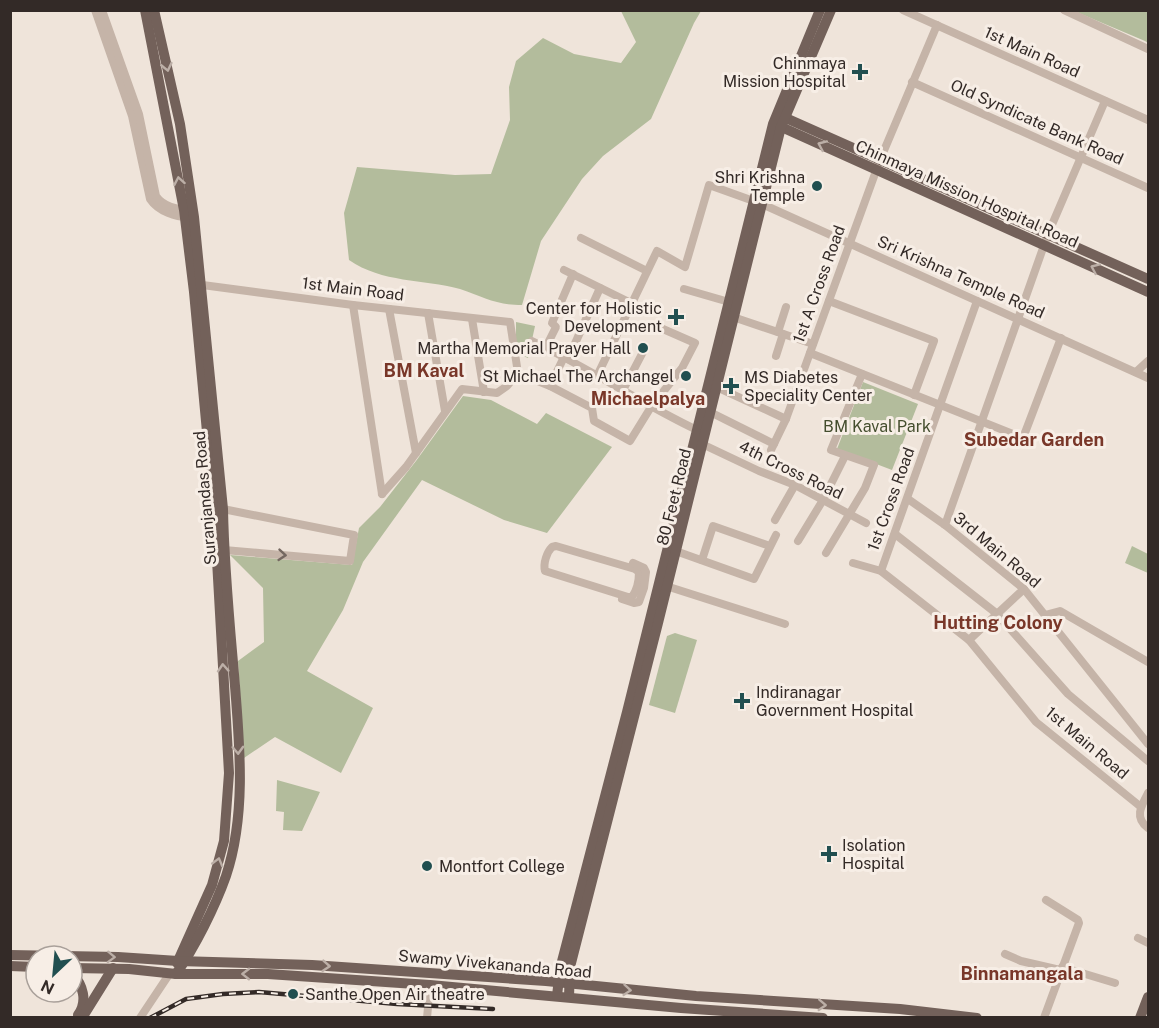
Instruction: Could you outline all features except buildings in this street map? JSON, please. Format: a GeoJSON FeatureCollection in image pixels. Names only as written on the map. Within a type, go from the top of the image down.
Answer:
{"type":"FeatureCollection","features":[{"type":"Feature","properties":{"kind":"main road","name":"Suranjandas Road"},"geometry":{"type":"LineString","coordinates":[[145,10],[189,214]]}},
{"type":"Feature","properties":{"kind":"main road","name":"Suranjandas Road"},"geometry":{"type":"LineString","coordinates":[[154,10],[180,124],[223,509],[239,771],[236,827],[226,876],[196,942],[173,973]]}},
{"type":"Feature","properties":{"kind":"main road","name":"80 Feet Road"},"geometry":{"type":"LineString","coordinates":[[813,40],[820,10]]}},
{"type":"Feature","properties":{"kind":"main road","name":"80 Feet Road"},"geometry":{"type":"LineString","coordinates":[[672,550],[697,430],[779,120],[813,40],[831,10]]}},
{"type":"Feature","properties":{"kind":"main road","name":"Chinmaya Mission Hospital Road"},"geometry":{"type":"LineString","coordinates":[[779,120],[1046,240],[1149,292]]}},
{"type":"Feature","properties":{"kind":"main road","name":"80 Feet Road"},"geometry":{"type":"LineString","coordinates":[[563,996],[558,983],[660,589],[702,444],[734,317],[758,203]]}},
{"type":"Feature","properties":{"kind":"main road","name":"Chinmaya Mission Hospital Road"},"geometry":{"type":"LineString","coordinates":[[1046,240],[1149,279]]}},
{"type":"Feature","properties":{"kind":"main road","name":"Suranjandas Road"},"geometry":{"type":"LineString","coordinates":[[182,962],[212,885],[224,841],[229,773],[214,507],[197,284]]}},
{"type":"Feature","properties":{"kind":"main road","name":"80 Feet Road"},"geometry":{"type":"LineString","coordinates":[[563,996],[569,985],[570,967],[660,589]]}},
{"type":"Feature","properties":{"kind":"main road","name":"Swamy Vivekananda Road"},"geometry":{"type":"LineString","coordinates":[[10,955],[312,965],[558,983],[696,996],[900,1009],[977,1017]]}},
{"type":"Feature","properties":{"kind":"main road","name":"Swamy Vivekananda Road"},"geometry":{"type":"LineString","coordinates":[[84,968],[173,973],[268,974],[430,985],[681,1008],[823,1017]]}},
{"type":"Feature","properties":{"kind":"main road"},"geometry":{"type":"LineString","coordinates":[[82,1017],[113,968]]}},
{"type":"Feature","properties":{"kind":"main road"},"geometry":{"type":"LineString","coordinates":[[1140,1017],[1149,998]]}},
{"type":"Feature","properties":{"kind":"main road"},"geometry":{"type":"LineString","coordinates":[[76,1017],[83,1008],[83,1004]]}},
{"type":"Feature","properties":{"kind":"street"},"geometry":{"type":"LineString","coordinates":[[95,10],[132,116],[150,199],[154,206],[160,209],[189,214]]}},
{"type":"Feature","properties":{"kind":"street"},"geometry":{"type":"LineString","coordinates":[[102,10],[139,114],[156,196],[163,202],[189,214]]}},
{"type":"Feature","properties":{"kind":"street","name":"1st Main Road"},"geometry":{"type":"LineString","coordinates":[[903,10],[919,14],[937,25],[1149,120]]}},
{"type":"Feature","properties":{"kind":"street"},"geometry":{"type":"LineString","coordinates":[[1064,10],[1149,49]]}},
{"type":"Feature","properties":{"kind":"street"},"geometry":{"type":"LineString","coordinates":[[878,164],[937,25]]}},
{"type":"Feature","properties":{"kind":"street","name":"Old Syndicate Bank Road"},"geometry":{"type":"LineString","coordinates":[[912,82],[1149,188]]}},
{"type":"Feature","properties":{"kind":"street"},"geometry":{"type":"LineString","coordinates":[[945,525],[1046,240],[1105,101]]}},
{"type":"Feature","properties":{"kind":"street","name":"1st A Cross Road"},"geometry":{"type":"LineString","coordinates":[[710,412],[773,447],[812,349],[878,164]]}},
{"type":"Feature","properties":{"kind":"street"},"geometry":{"type":"LineString","coordinates":[[598,374],[657,251],[685,267],[709,185],[758,203]]}},
{"type":"Feature","properties":{"kind":"street","name":"Sri Krishna Temple Road"},"geometry":{"type":"LineString","coordinates":[[758,203],[1149,378]]}},
{"type":"Feature","properties":{"kind":"street"},"geometry":{"type":"LineString","coordinates":[[581,238],[647,271]]}},
{"type":"Feature","properties":{"kind":"street"},"geometry":{"type":"LineString","coordinates":[[564,270],[631,303]]}},
{"type":"Feature","properties":{"kind":"street"},"geometry":{"type":"LineString","coordinates":[[546,347],[556,327],[552,323],[573,274]]}},
{"type":"Feature","properties":{"kind":"street","name":"1st Main Road"},"geometry":{"type":"LineString","coordinates":[[197,284],[353,305],[510,322],[518,373]]}},
{"type":"Feature","properties":{"kind":"street"},"geometry":{"type":"LineString","coordinates":[[550,386],[600,288]]}},
{"type":"Feature","properties":{"kind":"street"},"geometry":{"type":"LineString","coordinates":[[684,289],[729,302]]}},
{"type":"Feature","properties":{"kind":"street"},"geometry":{"type":"LineString","coordinates":[[829,301],[934,341],[914,394]]}},
{"type":"Feature","properties":{"kind":"street","name":"1st Cross Road"},"geometry":{"type":"LineString","coordinates":[[881,571],[977,301]]}},
{"type":"Feature","properties":{"kind":"street"},"geometry":{"type":"LineString","coordinates":[[353,305],[382,494],[416,453],[462,389],[499,392],[518,373],[550,386],[592,408],[594,421],[630,441],[651,407],[682,368],[694,343],[663,329]]}},
{"type":"Feature","properties":{"kind":"street"},"geometry":{"type":"LineString","coordinates":[[776,356],[786,307]]}},
{"type":"Feature","properties":{"kind":"street"},"geometry":{"type":"LineString","coordinates":[[389,309],[416,453]]}},
{"type":"Feature","properties":{"kind":"street"},"geometry":{"type":"LineString","coordinates":[[428,313],[445,411]]}},
{"type":"Feature","properties":{"kind":"street"},"geometry":{"type":"LineString","coordinates":[[734,317],[780,333],[862,374],[1023,438],[1060,338]]}},
{"type":"Feature","properties":{"kind":"street"},"geometry":{"type":"LineString","coordinates":[[472,319],[484,392]]}},
{"type":"Feature","properties":{"kind":"street"},"geometry":{"type":"LineString","coordinates":[[532,341],[598,374],[622,392],[697,430]]}},
{"type":"Feature","properties":{"kind":"street"},"geometry":{"type":"LineString","coordinates":[[622,392],[644,352]]}},
{"type":"Feature","properties":{"kind":"street"},"geometry":{"type":"LineString","coordinates":[[1136,372],[1149,361]]}},
{"type":"Feature","properties":{"kind":"street"},"geometry":{"type":"LineString","coordinates":[[826,553],[849,515],[874,465],[831,450],[862,374]]}},
{"type":"Feature","properties":{"kind":"street"},"geometry":{"type":"LineString","coordinates":[[722,389],[786,419]]}},
{"type":"Feature","properties":{"kind":"street","name":"4th Cross Road"},"geometry":{"type":"LineString","coordinates":[[702,444],[795,485],[866,523]]}},
{"type":"Feature","properties":{"kind":"street"},"geometry":{"type":"LineString","coordinates":[[798,541],[823,500],[845,456]]}},
{"type":"Feature","properties":{"kind":"street"},"geometry":{"type":"LineString","coordinates":[[775,520],[795,485]]}},
{"type":"Feature","properties":{"kind":"street","name":"3rd Main Road"},"geometry":{"type":"LineString","coordinates":[[908,499],[945,525],[1024,589],[1149,744]]}},
{"type":"Feature","properties":{"kind":"street"},"geometry":{"type":"LineString","coordinates":[[223,509],[354,535],[350,561],[224,550]]}},
{"type":"Feature","properties":{"kind":"street"},"geometry":{"type":"LineString","coordinates":[[702,560],[714,526],[770,546]]}},
{"type":"Feature","properties":{"kind":"street"},"geometry":{"type":"LineString","coordinates":[[895,534],[996,613],[1068,694],[1149,761]]}},
{"type":"Feature","properties":{"kind":"street"},"geometry":{"type":"LineString","coordinates":[[672,550],[754,579],[776,535]]}},
{"type":"Feature","properties":{"kind":"street"},"geometry":{"type":"LineString","coordinates":[[556,546],[635,569],[639,572],[641,586],[632,597],[628,597],[550,574],[545,571],[544,567],[549,550],[556,546]]}},
{"type":"Feature","properties":{"kind":"street","name":"1st Main Road"},"geometry":{"type":"LineString","coordinates":[[853,562],[881,571],[969,640],[1036,722],[1141,807]]}},
{"type":"Feature","properties":{"kind":"street"},"geometry":{"type":"LineString","coordinates":[[619,598],[637,603],[640,600],[645,570],[633,563]]}},
{"type":"Feature","properties":{"kind":"street"},"geometry":{"type":"LineString","coordinates":[[641,586],[660,589],[785,624]]}},
{"type":"Feature","properties":{"kind":"street"},"geometry":{"type":"LineString","coordinates":[[969,640],[1024,589]]}},
{"type":"Feature","properties":{"kind":"street"},"geometry":{"type":"LineString","coordinates":[[1045,615],[1060,611],[1149,662]]}},
{"type":"Feature","properties":{"kind":"street"},"geometry":{"type":"LineString","coordinates":[[1149,793],[1141,807],[1141,823],[1149,828]]}},
{"type":"Feature","properties":{"kind":"street"},"geometry":{"type":"LineString","coordinates":[[1044,1017],[1078,920],[1046,900]]}},
{"type":"Feature","properties":{"kind":"street"},"geometry":{"type":"LineString","coordinates":[[1138,938],[1149,943]]}},
{"type":"Feature","properties":{"kind":"street"},"geometry":{"type":"LineString","coordinates":[[1005,954],[1021,961],[1115,983]]}},
{"type":"Feature","properties":{"kind":"street"},"geometry":{"type":"LineString","coordinates":[[140,1017],[173,973]]}},
{"type":"Feature","properties":{"kind":"street"},"geometry":{"type":"LineString","coordinates":[[426,1017],[430,985]]}},
{"type":"Feature","properties":{"kind":"green space"},"geometry":{"type":"Polygon","coordinates":[[[621,11],[701,11],[651,119],[603,156],[582,179],[541,241],[522,305],[497,302],[446,286],[389,277],[349,260],[344,213],[357,167],[455,175],[491,174],[510,120],[509,87],[516,61],[543,38],[574,54],[621,63],[636,42],[621,11]]]}},
{"type":"Feature","properties":{"kind":"green space"},"geometry":{"type":"Polygon","coordinates":[[[1074,11],[1148,11],[1148,43],[1145,41],[1074,11]]]}},
{"type":"Feature","properties":{"kind":"green space"},"geometry":{"type":"Polygon","coordinates":[[[516,322],[535,326],[528,358],[516,353],[516,322]]]}},
{"type":"Feature","properties":{"kind":"green space","name":"BM Kaval Park"},"geometry":{"type":"Polygon","coordinates":[[[863,382],[918,404],[892,470],[837,449],[863,382]]]}},
{"type":"Feature","properties":{"kind":"green space"},"geometry":{"type":"Polygon","coordinates":[[[463,396],[491,400],[537,424],[546,413],[612,447],[547,533],[504,520],[422,480],[363,562],[343,610],[307,671],[373,708],[341,773],[275,737],[244,758],[238,661],[264,642],[263,588],[230,555],[352,565],[359,528],[380,507],[463,396]]]}},
{"type":"Feature","properties":{"kind":"green space"},"geometry":{"type":"Polygon","coordinates":[[[1132,546],[1148,554],[1148,573],[1125,563],[1132,546]]]}},
{"type":"Feature","properties":{"kind":"green space"},"geometry":{"type":"Polygon","coordinates":[[[675,633],[697,640],[675,713],[649,705],[667,636],[675,633]]]}},
{"type":"Feature","properties":{"kind":"green space"},"geometry":{"type":"Polygon","coordinates":[[[277,780],[320,792],[302,831],[283,830],[284,812],[276,811],[277,780]]]}},
{"type":"Feature","properties":{"kind":"railway"},"geometry":{"type":"LineString","coordinates":[[150,1018],[186,999],[259,992],[397,1004],[493,1009]]}},
{"type":"Feature","properties":{"kind":"place","name":"Chinmaya Mission Hospital"},"geometry":{"type":"Point","coordinates":[860,72]}},
{"type":"Feature","properties":{"kind":"place","name":"Shri Krishna Temple"},"geometry":{"type":"Point","coordinates":[817,186]}},
{"type":"Feature","properties":{"kind":"place","name":"Center for Holistic Development"},"geometry":{"type":"Point","coordinates":[676,317]}},
{"type":"Feature","properties":{"kind":"place","name":"Martha Memorial Prayer Hall"},"geometry":{"type":"Point","coordinates":[643,348]}},
{"type":"Feature","properties":{"kind":"place","name":"St Michael The Archangel"},"geometry":{"type":"Point","coordinates":[686,376]}},
{"type":"Feature","properties":{"kind":"place","name":"MS Diabetes Speciality Center"},"geometry":{"type":"Point","coordinates":[731,386]}},
{"type":"Feature","properties":{"kind":"place","name":"Indiranagar Government Hospital"},"geometry":{"type":"Point","coordinates":[742,701]}},
{"type":"Feature","properties":{"kind":"place","name":"Isolation Hospital"},"geometry":{"type":"Point","coordinates":[829,854]}},
{"type":"Feature","properties":{"kind":"place","name":"Montfort College"},"geometry":{"type":"Point","coordinates":[427,866]}},
{"type":"Feature","properties":{"kind":"place","name":"Santhe Open Air theatre"},"geometry":{"type":"Point","coordinates":[293,994]}},
{"type":"Feature","properties":{"kind":"district","name":"BM Kaval"},"geometry":{"type":"Point","coordinates":[424,370]}},
{"type":"Feature","properties":{"kind":"district","name":"Michaelpalya"},"geometry":{"type":"Point","coordinates":[648,398]}},
{"type":"Feature","properties":{"kind":"district","name":"Subedar Garden"},"geometry":{"type":"Point","coordinates":[1034,439]}},
{"type":"Feature","properties":{"kind":"district","name":"Hutting Colony"},"geometry":{"type":"Point","coordinates":[998,622]}},
{"type":"Feature","properties":{"kind":"district","name":"Binnamangala"},"geometry":{"type":"Point","coordinates":[1022,973]}}]}
